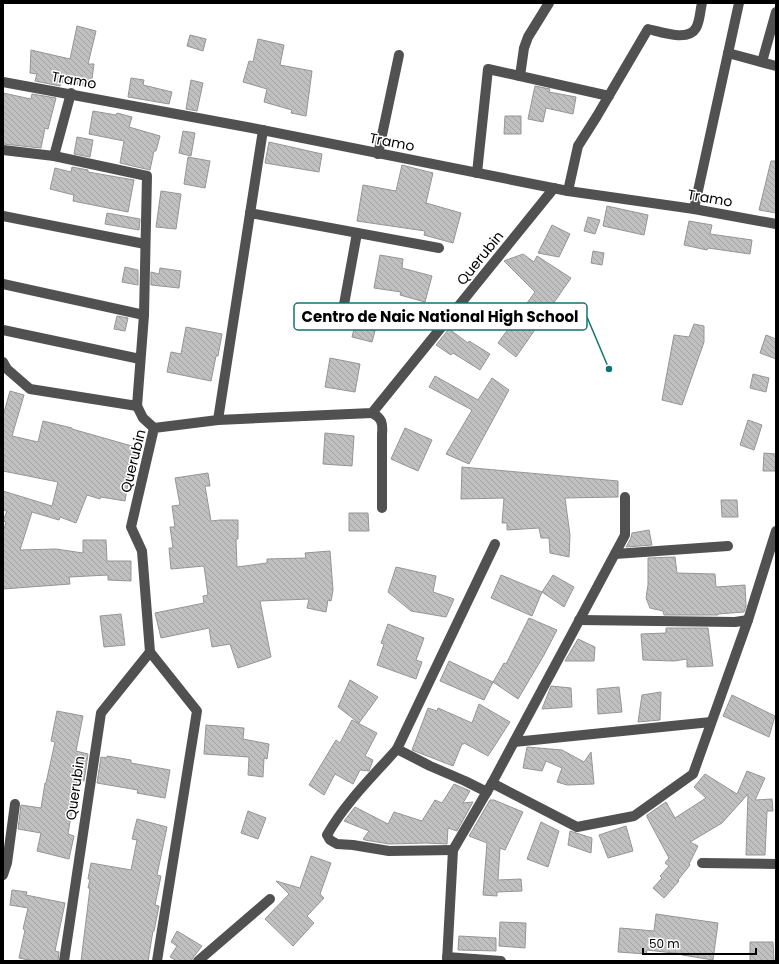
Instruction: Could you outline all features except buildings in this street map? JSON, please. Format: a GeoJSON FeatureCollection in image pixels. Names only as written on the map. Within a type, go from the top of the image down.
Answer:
{"type":"FeatureCollection","features":[{"type":"Feature","properties":{"kind":"street"},"geometry":{"type":"LineString","coordinates":[[520,76],[524,48],[528,37],[549,3]]}},
{"type":"Feature","properties":{"kind":"street"},"geometry":{"type":"LineString","coordinates":[[568,191],[578,146],[648,29],[687,36],[695,29],[702,3]]}},
{"type":"Feature","properties":{"kind":"street"},"geometry":{"type":"LineString","coordinates":[[694,209],[739,3]]}},
{"type":"Feature","properties":{"kind":"street"},"geometry":{"type":"LineString","coordinates":[[762,62],[776,12]]}},
{"type":"Feature","properties":{"kind":"street"},"geometry":{"type":"LineString","coordinates":[[728,53],[776,66]]}},
{"type":"Feature","properties":{"kind":"street"},"geometry":{"type":"LineString","coordinates":[[378,154],[399,54]]}},
{"type":"Feature","properties":{"kind":"street"},"geometry":{"type":"LineString","coordinates":[[477,174],[488,69],[609,96]]}},
{"type":"Feature","properties":{"kind":"street","name":"Tramo"},"geometry":{"type":"LineString","coordinates":[[3,82],[263,130],[568,191],[694,209],[776,224]]}},
{"type":"Feature","properties":{"kind":"street"},"geometry":{"type":"LineString","coordinates":[[54,156],[71,94]]}},
{"type":"Feature","properties":{"kind":"street"},"geometry":{"type":"LineString","coordinates":[[218,420],[263,130]]}},
{"type":"Feature","properties":{"kind":"street"},"geometry":{"type":"LineString","coordinates":[[3,150],[54,156],[147,176],[144,315],[137,406],[143,418],[154,428]]}},
{"type":"Feature","properties":{"kind":"street","name":"Querubin"},"geometry":{"type":"LineString","coordinates":[[64,961],[101,713],[150,652],[142,551],[131,526],[154,428],[218,420],[372,413],[554,188]]}},
{"type":"Feature","properties":{"kind":"street"},"geometry":{"type":"LineString","coordinates":[[250,213],[439,248]]}},
{"type":"Feature","properties":{"kind":"street"},"geometry":{"type":"LineString","coordinates":[[3,216],[146,244]]}},
{"type":"Feature","properties":{"kind":"street"},"geometry":{"type":"LineString","coordinates":[[343,310],[357,233]]}},
{"type":"Feature","properties":{"kind":"street"},"geometry":{"type":"LineString","coordinates":[[3,284],[144,315]]}},
{"type":"Feature","properties":{"kind":"street"},"geometry":{"type":"LineString","coordinates":[[3,330],[140,359]]}},
{"type":"Feature","properties":{"kind":"street"},"geometry":{"type":"LineString","coordinates":[[3,362],[7,369],[30,389],[137,406]]}},
{"type":"Feature","properties":{"kind":"street"},"geometry":{"type":"LineString","coordinates":[[372,413],[382,420],[383,426],[382,508]]}},
{"type":"Feature","properties":{"kind":"street"},"geometry":{"type":"LineString","coordinates":[[501,961],[447,959],[453,850],[489,788],[625,535],[625,497]]}},
{"type":"Feature","properties":{"kind":"street"},"geometry":{"type":"LineString","coordinates":[[397,749],[430,766],[465,781],[489,788],[577,827],[634,816],[693,774],[748,620],[776,531]]}},
{"type":"Feature","properties":{"kind":"street"},"geometry":{"type":"LineString","coordinates":[[453,850],[389,851],[337,844],[330,840],[327,835],[333,824],[353,799],[397,749],[495,544]]}},
{"type":"Feature","properties":{"kind":"street"},"geometry":{"type":"LineString","coordinates":[[615,554],[728,546]]}},
{"type":"Feature","properties":{"kind":"street"},"geometry":{"type":"LineString","coordinates":[[579,620],[735,622],[748,620]]}},
{"type":"Feature","properties":{"kind":"street"},"geometry":{"type":"LineString","coordinates":[[150,652],[197,712],[157,961]]}},
{"type":"Feature","properties":{"kind":"street"},"geometry":{"type":"LineString","coordinates":[[514,742],[711,722]]}},
{"type":"Feature","properties":{"kind":"street"},"geometry":{"type":"LineString","coordinates":[[3,875],[7,863],[15,804]]}},
{"type":"Feature","properties":{"kind":"street"},"geometry":{"type":"LineString","coordinates":[[702,863],[776,864]]}},
{"type":"Feature","properties":{"kind":"street"},"geometry":{"type":"LineString","coordinates":[[198,961],[270,899]]}},
{"type":"Feature","properties":{"kind":"place","name":"Centro de Naic National High School"},"geometry":{"type":"Point","coordinates":[609,369]}}]}
